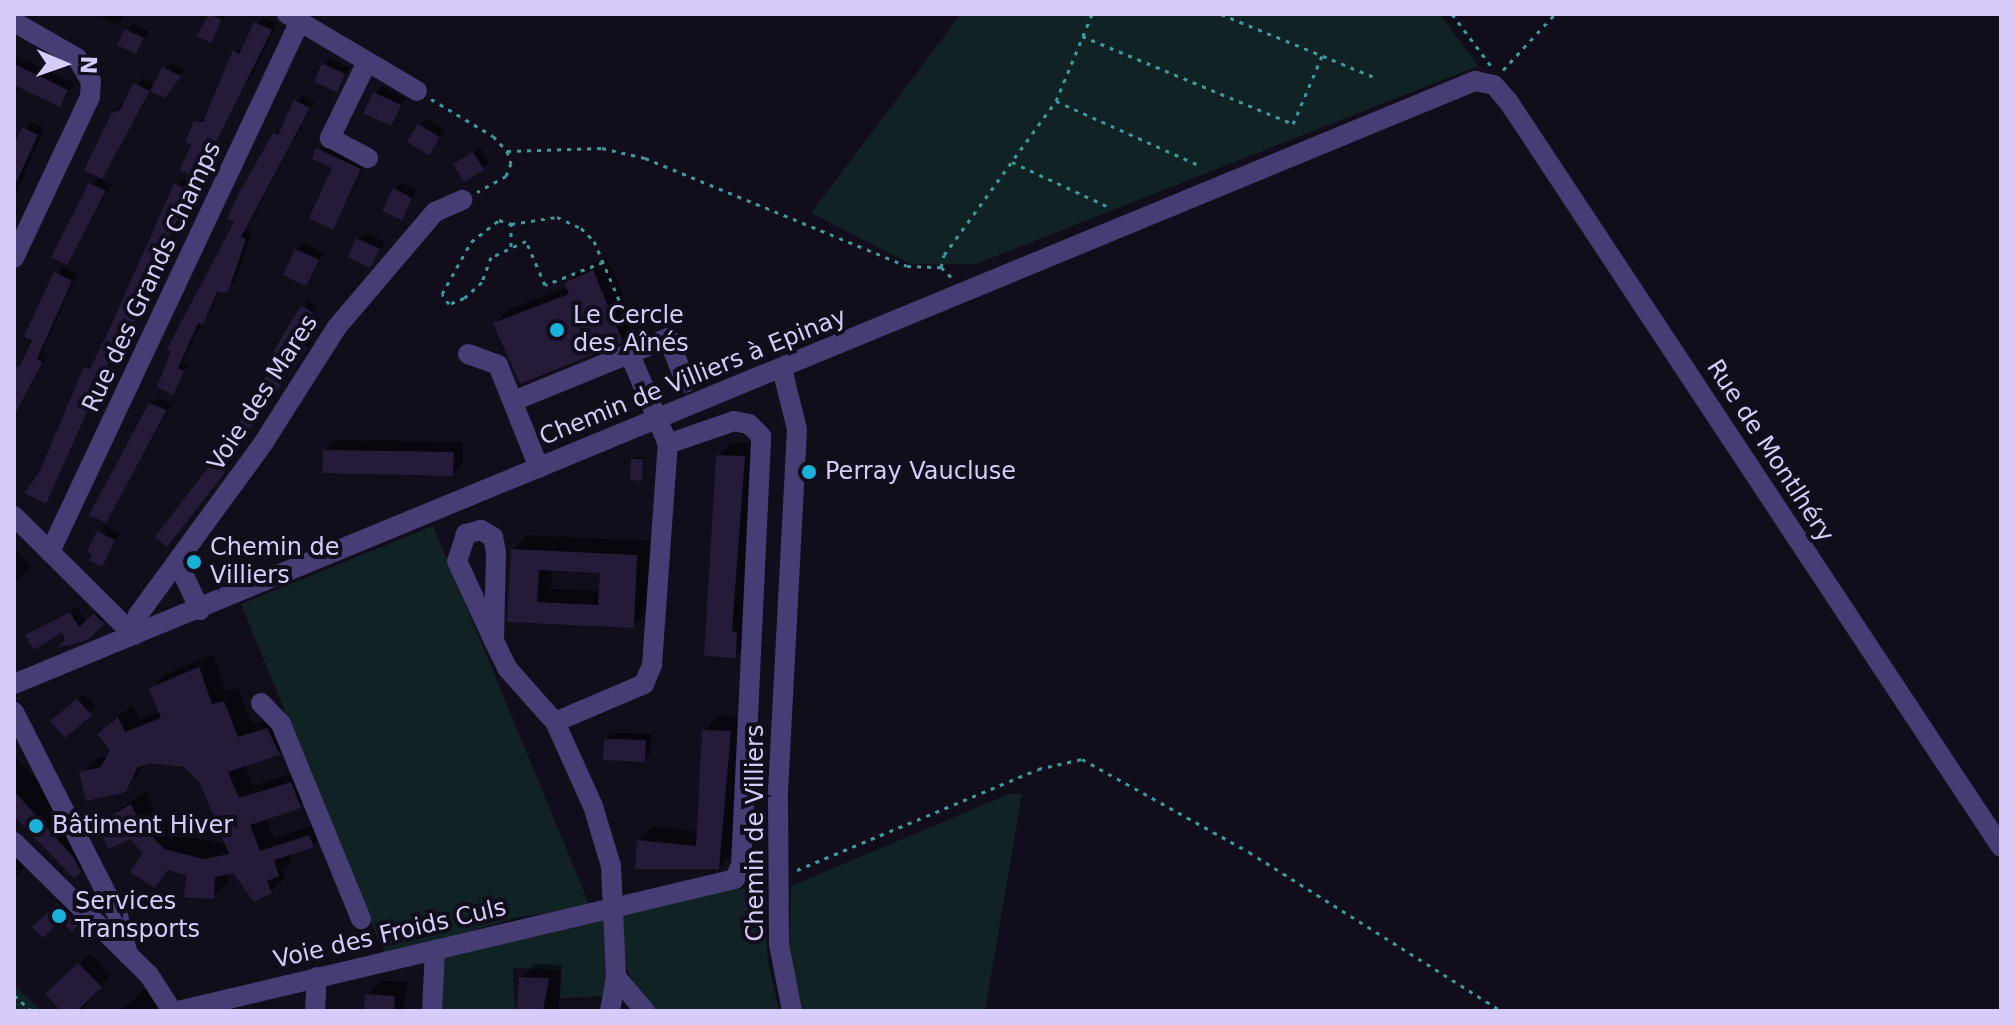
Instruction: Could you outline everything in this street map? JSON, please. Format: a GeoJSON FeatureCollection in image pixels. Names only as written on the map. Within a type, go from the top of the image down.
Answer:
{"type":"FeatureCollection","features":[{"type":"Feature","properties":{"kind":"street"},"geometry":{"type":"LineString","coordinates":[[293,19],[417,91]]}},
{"type":"Feature","properties":{"kind":"street","name":"Rue des Grands Champs"},"geometry":{"type":"LineString","coordinates":[[50,552],[293,19]]}},
{"type":"Feature","properties":{"kind":"street"},"geometry":{"type":"LineString","coordinates":[[14,22],[77,58],[91,81],[90,97],[14,258]]}},
{"type":"Feature","properties":{"kind":"street"},"geometry":{"type":"LineString","coordinates":[[367,62],[330,138],[368,158]]}},
{"type":"Feature","properties":{"kind":"street","name":"Chemin de Villiers à Epinay"},"geometry":{"type":"LineString","coordinates":[[14,684],[200,610],[1475,81],[1496,80]]}},
{"type":"Feature","properties":{"kind":"street","name":"Rue de Montlhéry"},"geometry":{"type":"LineString","coordinates":[[1496,80],[2001,847]]}},
{"type":"Feature","properties":{"kind":"street","name":"Voie des Mares"},"geometry":{"type":"LineString","coordinates":[[127,638],[138,615],[178,563],[337,327],[435,212],[462,200]]}},
{"type":"Feature","properties":{"kind":"street"},"geometry":{"type":"LineString","coordinates":[[516,400],[668,338],[686,383]]}},
{"type":"Feature","properties":{"kind":"street"},"geometry":{"type":"LineString","coordinates":[[468,354],[498,365],[516,400],[539,468]]}},
{"type":"Feature","properties":{"kind":"street"},"geometry":{"type":"LineString","coordinates":[[555,722],[644,684],[652,665],[668,444],[660,419],[630,355]]}},
{"type":"Feature","properties":{"kind":"street","name":"Chemin de Villiers"},"geometry":{"type":"LineString","coordinates":[[782,369],[797,429],[778,796],[779,944],[792,1011]]}},
{"type":"Feature","properties":{"kind":"street","name":"Voie des Froids Culs"},"geometry":{"type":"LineString","coordinates":[[175,1011],[735,879],[741,865],[761,436],[749,424],[734,421],[668,444]]}},
{"type":"Feature","properties":{"kind":"street"},"geometry":{"type":"LineString","coordinates":[[14,516],[127,638]]}},
{"type":"Feature","properties":{"kind":"street"},"geometry":{"type":"LineString","coordinates":[[178,563],[200,610]]}},
{"type":"Feature","properties":{"kind":"street"},"geometry":{"type":"LineString","coordinates":[[494,641],[507,668],[555,722],[593,806],[611,866],[615,909],[616,977],[610,1011]]}},
{"type":"Feature","properties":{"kind":"street"},"geometry":{"type":"LineString","coordinates":[[261,703],[281,724],[361,919]]}},
{"type":"Feature","properties":{"kind":"street"},"geometry":{"type":"LineString","coordinates":[[15,718],[118,916],[128,955]]}},
{"type":"Feature","properties":{"kind":"street"},"geometry":{"type":"LineString","coordinates":[[14,842],[128,955],[175,1011]]}},
{"type":"Feature","properties":{"kind":"street"},"geometry":{"type":"LineString","coordinates":[[432,1011],[435,950]]}},
{"type":"Feature","properties":{"kind":"street"},"geometry":{"type":"LineString","coordinates":[[315,1011],[317,977]]}},
{"type":"Feature","properties":{"kind":"street"},"geometry":{"type":"LineString","coordinates":[[616,977],[645,1011]]}},
{"type":"Feature","properties":{"kind":"path"},"geometry":{"type":"LineString","coordinates":[[941,267],[944,255],[1056,101],[1092,14]]}},
{"type":"Feature","properties":{"kind":"path"},"geometry":{"type":"LineString","coordinates":[[1221,14],[1374,77]]}},
{"type":"Feature","properties":{"kind":"path"},"geometry":{"type":"LineString","coordinates":[[1452,14],[1496,80],[1555,14]]}},
{"type":"Feature","properties":{"kind":"path"},"geometry":{"type":"LineString","coordinates":[[1082,36],[1293,124],[1322,56]]}},
{"type":"Feature","properties":{"kind":"path"},"geometry":{"type":"LineString","coordinates":[[417,91],[493,136],[507,151],[511,163],[506,176],[462,200]]}},
{"type":"Feature","properties":{"kind":"path"},"geometry":{"type":"LineString","coordinates":[[1056,101],[1196,164]]}},
{"type":"Feature","properties":{"kind":"path"},"geometry":{"type":"LineString","coordinates":[[507,151],[602,148],[645,158],[907,266],[941,267],[962,293]]}},
{"type":"Feature","properties":{"kind":"path"},"geometry":{"type":"LineString","coordinates":[[1012,162],[1111,208]]}},
{"type":"Feature","properties":{"kind":"path"},"geometry":{"type":"LineString","coordinates":[[603,262],[545,285],[526,241],[491,257],[482,282],[449,304],[443,286],[471,242],[499,220],[511,224],[557,217],[581,228],[603,262],[625,314],[621,317]]}},
{"type":"Feature","properties":{"kind":"path"},"geometry":{"type":"LineString","coordinates":[[511,224],[511,247]]}},
{"type":"Feature","properties":{"kind":"path"},"geometry":{"type":"LineString","coordinates":[[779,877],[1038,769],[1082,759],[1249,852],[1501,1011]]}},
{"type":"Feature","properties":{"kind":"path"},"geometry":{"type":"LineString","coordinates":[[14,995],[31,1011]]}},
{"type":"Feature","properties":{"kind":"shaded area"},"geometry":{"type":"Polygon","coordinates":[[[961,14],[1440,14],[1478,66],[976,264],[911,264],[811,213],[961,14]]]}},
{"type":"Feature","properties":{"kind":"shaded area"},"geometry":{"type":"Polygon","coordinates":[[[433,526],[590,906],[514,918],[385,956],[241,604],[433,526]]]}},
{"type":"Feature","properties":{"kind":"shaded area"},"geometry":{"type":"Polygon","coordinates":[[[1009,794],[1022,794],[985,1011],[802,1011],[789,944],[791,886],[1009,794]]]}},
{"type":"Feature","properties":{"kind":"shaded area"},"geometry":{"type":"Polygon","coordinates":[[[763,884],[768,961],[779,1011],[656,1011],[641,998],[624,963],[620,913],[763,884]]]}},
{"type":"Feature","properties":{"kind":"shaded area"},"geometry":{"type":"Polygon","coordinates":[[[611,915],[607,996],[560,998],[561,970],[513,968],[515,1011],[438,1011],[442,959],[449,953],[611,915]]]}},
{"type":"Feature","properties":{"kind":"shaded area"},"geometry":{"type":"Polygon","coordinates":[[[14,985],[41,1011],[14,1011],[14,985]]]}},
{"type":"Feature","properties":{"kind":"building"},"geometry":{"type":"Polygon","coordinates":[[[209,14],[222,20],[211,43],[197,36],[209,14]]]}},
{"type":"Feature","properties":{"kind":"building"},"geometry":{"type":"Polygon","coordinates":[[[254,22],[272,30],[198,178],[180,170],[191,145],[185,142],[194,121],[203,122],[233,50],[239,54],[254,22]]]}},
{"type":"Feature","properties":{"kind":"building"},"geometry":{"type":"Polygon","coordinates":[[[125,29],[144,38],[136,54],[117,45],[125,29]]]}},
{"type":"Feature","properties":{"kind":"building"},"geometry":{"type":"Polygon","coordinates":[[[322,63],[345,74],[337,92],[314,82],[322,63]]]}},
{"type":"Feature","properties":{"kind":"building"},"geometry":{"type":"Polygon","coordinates":[[[14,64],[68,90],[60,107],[14,85],[14,64]]]}},
{"type":"Feature","properties":{"kind":"building"},"geometry":{"type":"Polygon","coordinates":[[[162,67],[181,76],[165,98],[150,91],[162,67]]]}},
{"type":"Feature","properties":{"kind":"building"},"geometry":{"type":"Polygon","coordinates":[[[133,83],[150,91],[102,179],[84,170],[112,113],[120,110],[133,83]]]}},
{"type":"Feature","properties":{"kind":"building"},"geometry":{"type":"Polygon","coordinates":[[[373,92],[401,105],[391,126],[363,113],[373,92]]]}},
{"type":"Feature","properties":{"kind":"building"},"geometry":{"type":"Polygon","coordinates":[[[294,100],[310,108],[241,237],[246,239],[228,292],[217,292],[203,325],[198,323],[178,368],[184,371],[173,395],[157,387],[171,351],[167,349],[234,222],[227,219],[238,195],[273,133],[278,135],[294,100]]]}},
{"type":"Feature","properties":{"kind":"building"},"geometry":{"type":"Polygon","coordinates":[[[418,124],[440,137],[429,155],[407,142],[418,124]]]}},
{"type":"Feature","properties":{"kind":"building"},"geometry":{"type":"Polygon","coordinates":[[[22,127],[38,135],[14,187],[14,145],[22,127]]]}},
{"type":"Feature","properties":{"kind":"building"},"geometry":{"type":"Polygon","coordinates":[[[316,148],[361,169],[333,230],[309,218],[332,168],[312,159],[316,148]]]}},
{"type":"Feature","properties":{"kind":"building"},"geometry":{"type":"Polygon","coordinates":[[[473,152],[484,170],[464,182],[453,164],[473,152]]]}},
{"type":"Feature","properties":{"kind":"building"},"geometry":{"type":"Polygon","coordinates":[[[89,183],[106,191],[67,265],[51,257],[89,183]]]}},
{"type":"Feature","properties":{"kind":"building"},"geometry":{"type":"Polygon","coordinates":[[[174,184],[192,190],[137,304],[144,306],[109,362],[46,504],[24,493],[39,473],[84,367],[90,369],[109,330],[174,184]]]}},
{"type":"Feature","properties":{"kind":"building"},"geometry":{"type":"Polygon","coordinates":[[[393,188],[412,198],[402,220],[382,211],[393,188]]]}},
{"type":"Feature","properties":{"kind":"building"},"geometry":{"type":"Polygon","coordinates":[[[356,238],[380,249],[370,268],[348,257],[356,238]]]}},
{"type":"Feature","properties":{"kind":"building"},"geometry":{"type":"Polygon","coordinates":[[[295,249],[319,260],[306,286],[283,275],[295,249]]]}},
{"type":"Feature","properties":{"kind":"building","name":"Le Cercle des Aînés"},"geometry":{"type":"Polygon","coordinates":[[[593,270],[623,342],[520,384],[493,323],[569,294],[564,283],[593,270]]]}},
{"type":"Feature","properties":{"kind":"building"},"geometry":{"type":"Polygon","coordinates":[[[54,272],[72,281],[37,359],[43,362],[14,416],[14,365],[19,367],[32,340],[24,336],[54,272]]]}},
{"type":"Feature","properties":{"kind":"building"},"geometry":{"type":"Polygon","coordinates":[[[301,305],[313,313],[297,337],[307,348],[228,461],[227,470],[167,547],[155,537],[222,449],[271,369],[265,366],[301,305]]]}},
{"type":"Feature","properties":{"kind":"building"},"geometry":{"type":"Polygon","coordinates":[[[149,403],[167,410],[106,523],[89,515],[149,403]]]}},
{"type":"Feature","properties":{"kind":"building"},"geometry":{"type":"Polygon","coordinates":[[[323,450],[454,452],[453,476],[322,473],[323,450]]]}},
{"type":"Feature","properties":{"kind":"building"},"geometry":{"type":"Polygon","coordinates":[[[716,455],[745,456],[732,631],[737,632],[736,658],[704,656],[716,455]]]}},
{"type":"Feature","properties":{"kind":"building"},"geometry":{"type":"Polygon","coordinates":[[[631,459],[643,459],[642,481],[630,480],[631,459]]]}},
{"type":"Feature","properties":{"kind":"building"},"geometry":{"type":"Polygon","coordinates":[[[97,531],[115,540],[102,567],[89,560],[92,554],[87,552],[97,531]]]}},
{"type":"Feature","properties":{"kind":"building"},"geometry":{"type":"Polygon","coordinates":[[[511,549],[637,555],[634,628],[507,622],[511,549]],[[539,570],[537,602],[598,605],[600,573],[539,570]]]}},
{"type":"Feature","properties":{"kind":"building"},"geometry":{"type":"Polygon","coordinates":[[[70,612],[79,627],[94,614],[105,624],[87,640],[57,648],[65,640],[62,632],[34,650],[25,635],[70,612]]]}},
{"type":"Feature","properties":{"kind":"building"},"geometry":{"type":"Polygon","coordinates":[[[199,667],[212,704],[224,701],[238,737],[267,728],[280,755],[228,772],[239,798],[291,782],[301,808],[250,825],[260,851],[309,835],[314,847],[274,860],[279,876],[267,881],[272,893],[254,902],[233,873],[215,877],[214,899],[184,897],[186,875],[168,870],[155,888],[130,872],[143,853],[130,839],[109,849],[96,824],[131,804],[139,822],[164,849],[204,859],[229,854],[200,783],[184,767],[149,763],[137,768],[126,792],[86,801],[79,772],[101,767],[110,750],[97,734],[118,717],[125,732],[161,718],[149,688],[199,667]]]}},
{"type":"Feature","properties":{"kind":"building"},"geometry":{"type":"Polygon","coordinates":[[[77,699],[92,715],[65,738],[50,721],[77,699]]]}},
{"type":"Feature","properties":{"kind":"building"},"geometry":{"type":"Polygon","coordinates":[[[702,730],[731,731],[719,869],[635,869],[637,840],[696,846],[702,730]]]}},
{"type":"Feature","properties":{"kind":"building"},"geometry":{"type":"Polygon","coordinates":[[[604,739],[646,740],[645,762],[603,760],[604,739]]]}},
{"type":"Feature","properties":{"kind":"building"},"geometry":{"type":"Polygon","coordinates":[[[14,791],[74,858],[81,872],[74,879],[14,816],[14,791]]]}},
{"type":"Feature","properties":{"kind":"building","name":"Services Transports"},"geometry":{"type":"Polygon","coordinates":[[[57,903],[79,924],[72,932],[60,921],[43,938],[32,927],[57,903]]]}},
{"type":"Feature","properties":{"kind":"building"},"geometry":{"type":"Polygon","coordinates":[[[78,963],[102,987],[77,1011],[61,1011],[45,994],[78,963]]]}},
{"type":"Feature","properties":{"kind":"building"},"geometry":{"type":"Polygon","coordinates":[[[519,977],[549,978],[543,1011],[517,1011],[519,977]]]}},
{"type":"Feature","properties":{"kind":"building"},"geometry":{"type":"Polygon","coordinates":[[[365,994],[395,996],[394,1011],[364,1011],[365,994]]]}},
{"type":"Feature","properties":{"kind":"place","name":"Le Cercle des Aînés"},"geometry":{"type":"Point","coordinates":[557,330]}},
{"type":"Feature","properties":{"kind":"place","name":"Perray Vaucluse"},"geometry":{"type":"Point","coordinates":[809,472]}},
{"type":"Feature","properties":{"kind":"place","name":"Chemin de Villiers"},"geometry":{"type":"Point","coordinates":[194,562]}},
{"type":"Feature","properties":{"kind":"place","name":"Bâtiment Hiver"},"geometry":{"type":"Point","coordinates":[36,826]}},
{"type":"Feature","properties":{"kind":"place","name":"Services Transports"},"geometry":{"type":"Point","coordinates":[59,916]}}]}
